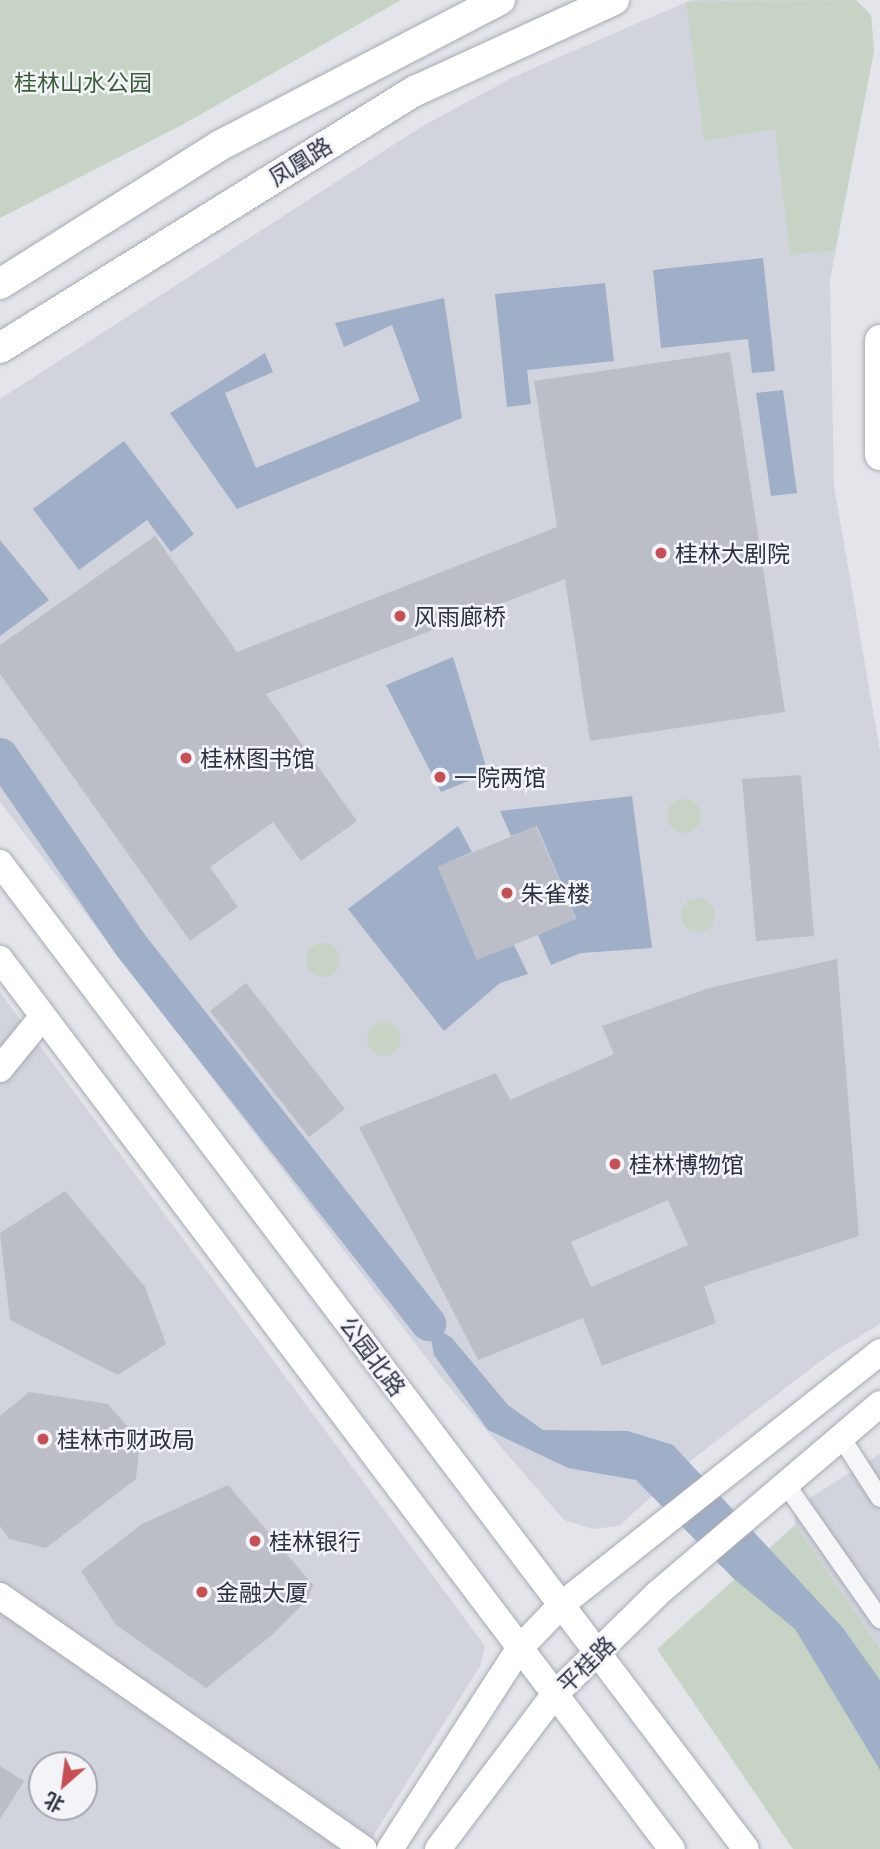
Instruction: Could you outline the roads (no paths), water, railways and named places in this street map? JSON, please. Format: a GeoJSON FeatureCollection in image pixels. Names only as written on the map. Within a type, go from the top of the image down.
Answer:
{"type":"FeatureCollection","features":[{"type":"Feature","properties":{"kind":"main road","name":"凤凰路"},"geometry":{"type":"LineString","coordinates":[[0,284],[219,146],[500,0]]}},
{"type":"Feature","properties":{"kind":"main road","name":"凤凰路"},"geometry":{"type":"LineString","coordinates":[[0,348],[415,90],[614,0]]}},
{"type":"Feature","properties":{"kind":"main road"},"geometry":{"type":"LineString","coordinates":[[880,340],[880,455]]}},
{"type":"Feature","properties":{"kind":"main road","name":"公园北路"},"geometry":{"type":"LineString","coordinates":[[0,863],[746,1849]]}},
{"type":"Feature","properties":{"kind":"main road"},"geometry":{"type":"LineString","coordinates":[[0,959],[672,1849]]}},
{"type":"Feature","properties":{"kind":"main road"},"geometry":{"type":"LineString","coordinates":[[0,1051],[40,1011]]}},
{"type":"Feature","properties":{"kind":"main road"},"geometry":{"type":"LineString","coordinates":[[0,1069],[40,1011]]}},
{"type":"Feature","properties":{"kind":"main road"},"geometry":{"type":"LineString","coordinates":[[390,1849],[519,1649],[561,1605],[728,1468],[880,1352]]}},
{"type":"Feature","properties":{"kind":"main road","name":"平桂路"},"geometry":{"type":"LineString","coordinates":[[438,1849],[554,1695],[657,1594],[880,1404]]}},
{"type":"Feature","properties":{"kind":"main road"},"geometry":{"type":"LineString","coordinates":[[0,1596],[363,1849]]}},
{"type":"Feature","properties":{"kind":"main road"},"geometry":{"type":"LineString","coordinates":[[0,1616],[333,1849]]}},
{"type":"Feature","properties":{"kind":"street"},"geometry":{"type":"LineString","coordinates":[[841,1437],[880,1498]]}},
{"type":"Feature","properties":{"kind":"street"},"geometry":{"type":"LineString","coordinates":[[786,1483],[880,1619]]}},
{"type":"Feature","properties":{"kind":"water"},"geometry":{"type":"Polygon","coordinates":[[[763,258],[775,371],[752,373],[748,339],[661,348],[653,270],[763,258]]]}},
{"type":"Feature","properties":{"kind":"water"},"geometry":{"type":"Polygon","coordinates":[[[605,283],[614,361],[527,370],[531,404],[507,407],[495,294],[605,283]]]}},
{"type":"Feature","properties":{"kind":"water"},"geometry":{"type":"Polygon","coordinates":[[[444,298],[462,418],[237,509],[170,413],[265,353],[273,372],[225,393],[256,468],[420,401],[392,325],[344,347],[335,323],[444,298]]]}},
{"type":"Feature","properties":{"kind":"water"},"geometry":{"type":"Polygon","coordinates":[[[783,390],[797,493],[771,496],[756,393],[783,390]]]}},
{"type":"Feature","properties":{"kind":"water"},"geometry":{"type":"Polygon","coordinates":[[[124,441],[194,534],[171,552],[147,520],[79,570],[33,509],[124,441]]]}},
{"type":"Feature","properties":{"kind":"water"},"geometry":{"type":"Polygon","coordinates":[[[0,540],[49,600],[0,636],[0,540]]]}},
{"type":"Feature","properties":{"kind":"water"},"geometry":{"type":"Polygon","coordinates":[[[453,657],[488,773],[441,792],[386,685],[453,657]]]}},
{"type":"Feature","properties":{"kind":"water"},"geometry":{"type":"Polygon","coordinates":[[[632,796],[652,948],[581,953],[551,965],[538,935],[576,918],[537,826],[511,836],[500,811],[632,796]]]}},
{"type":"Feature","properties":{"kind":"water"},"geometry":{"type":"Polygon","coordinates":[[[458,826],[472,852],[438,867],[477,959],[514,945],[528,974],[500,983],[444,1031],[348,909],[458,826]]]}},
{"type":"Feature","properties":{"kind":"water"},"geometry":{"type":"Polygon","coordinates":[[[428,1323],[452,1338],[508,1405],[543,1430],[628,1431],[673,1445],[843,1628],[880,1680],[880,1770],[795,1629],[734,1579],[636,1480],[568,1468],[488,1430],[434,1355],[428,1323]]]}},
{"type":"Feature","properties":{"kind":"waterway"},"geometry":{"type":"LineString","coordinates":[[0,755],[129,943],[428,1323]]}},
{"type":"Feature","properties":{"kind":"place","name":"桂林大剧院"},"geometry":{"type":"Point","coordinates":[661,553]}},
{"type":"Feature","properties":{"kind":"place","name":"风雨廊桥"},"geometry":{"type":"Point","coordinates":[400,616]}},
{"type":"Feature","properties":{"kind":"place","name":"桂林图书馆"},"geometry":{"type":"Point","coordinates":[186,758]}},
{"type":"Feature","properties":{"kind":"place","name":"一院两馆"},"geometry":{"type":"Point","coordinates":[440,777]}},
{"type":"Feature","properties":{"kind":"place","name":"朱雀楼"},"geometry":{"type":"Point","coordinates":[507,893]}},
{"type":"Feature","properties":{"kind":"place","name":"桂林博物馆"},"geometry":{"type":"Point","coordinates":[615,1164]}},
{"type":"Feature","properties":{"kind":"place","name":"桂林市财政局"},"geometry":{"type":"Point","coordinates":[43,1439]}},
{"type":"Feature","properties":{"kind":"place","name":"桂林银行"},"geometry":{"type":"Point","coordinates":[255,1541]}},
{"type":"Feature","properties":{"kind":"place","name":"金融大厦"},"geometry":{"type":"Point","coordinates":[202,1592]}},
{"type":"Feature","properties":{"kind":"park label","name":"桂林山水公园"},"geometry":{"type":"Point","coordinates":[83,82]}}]}
